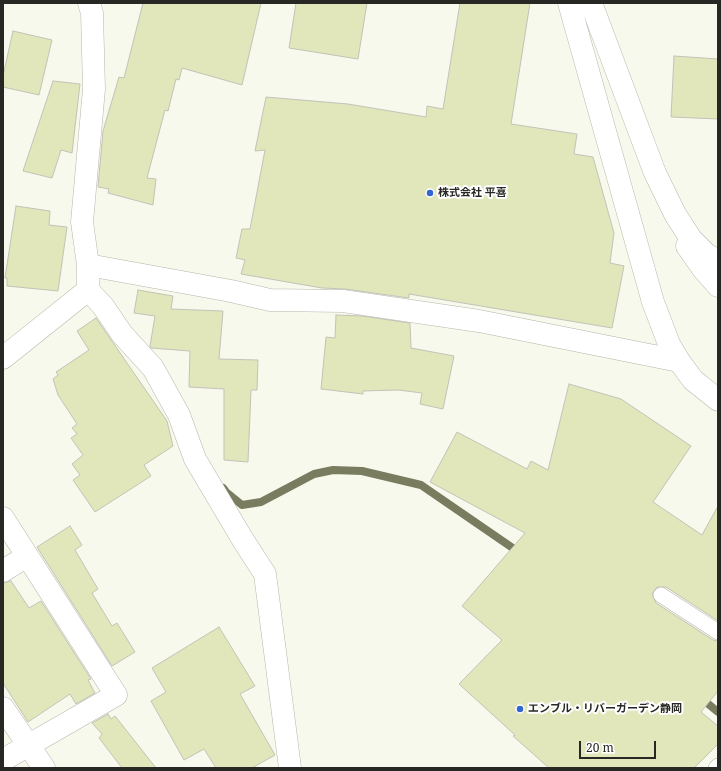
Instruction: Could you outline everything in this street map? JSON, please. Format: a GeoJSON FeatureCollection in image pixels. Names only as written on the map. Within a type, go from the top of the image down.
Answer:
{"type":"FeatureCollection","features":[{"type":"Feature","properties":{"kind":"main road"},"geometry":{"type":"LineString","coordinates":[[89,3],[92,13],[94,90],[82,222],[88,265],[88,290],[103,306],[122,334],[153,368],[178,415],[194,459],[265,574],[286,766]]}},
{"type":"Feature","properties":{"kind":"main road"},"geometry":{"type":"LineString","coordinates":[[568,3],[653,302],[669,344],[678,361],[693,380],[718,400]]}},
{"type":"Feature","properties":{"kind":"main road"},"geometry":{"type":"LineString","coordinates":[[591,3],[673,220],[689,250],[718,286]]}},
{"type":"Feature","properties":{"kind":"main road"},"geometry":{"type":"LineString","coordinates":[[604,3],[604,21],[613,61]]}},
{"type":"Feature","properties":{"kind":"main road"},"geometry":{"type":"LineString","coordinates":[[659,181],[675,214],[691,239],[706,254],[718,261]]}},
{"type":"Feature","properties":{"kind":"main road"},"geometry":{"type":"LineString","coordinates":[[88,265],[231,291],[270,300],[343,301],[480,321],[678,361]]}},
{"type":"Feature","properties":{"kind":"main road"},"geometry":{"type":"LineString","coordinates":[[3,358],[88,290]]}},
{"type":"Feature","properties":{"kind":"main road"},"geometry":{"type":"LineString","coordinates":[[3,518],[116,695],[28,744],[3,760]]}},
{"type":"Feature","properties":{"kind":"main road"},"geometry":{"type":"LineString","coordinates":[[3,571],[27,556]]}},
{"type":"Feature","properties":{"kind":"main road"},"geometry":{"type":"LineString","coordinates":[[3,708],[44,768]]}},
{"type":"Feature","properties":{"kind":"lane"},"geometry":{"type":"LineString","coordinates":[[661,595],[718,632]]}},
{"type":"Feature","properties":{"kind":"building"},"geometry":{"type":"Polygon","coordinates":[[[143,3],[261,3],[242,85],[182,68],[179,80],[176,79],[168,111],[165,110],[147,178],[156,179],[153,205],[108,193],[109,189],[98,187],[103,131],[119,77],[124,78],[143,3]]]}},
{"type":"Feature","properties":{"kind":"building"},"geometry":{"type":"Polygon","coordinates":[[[296,3],[367,3],[358,59],[289,48],[296,3]]]}},
{"type":"Feature","properties":{"kind":"building","name":"株式会社 平喜"},"geometry":{"type":"Polygon","coordinates":[[[460,3],[530,3],[511,124],[577,134],[574,154],[593,157],[614,233],[610,263],[624,266],[612,328],[409,294],[409,298],[345,289],[322,288],[241,274],[245,260],[236,258],[242,229],[250,229],[265,150],[255,151],[266,97],[348,104],[426,117],[427,106],[443,109],[460,3]]]}},
{"type":"Feature","properties":{"kind":"building"},"geometry":{"type":"Polygon","coordinates":[[[13,31],[52,40],[39,95],[3,87],[3,76],[13,31]]]}},
{"type":"Feature","properties":{"kind":"building"},"geometry":{"type":"Polygon","coordinates":[[[674,56],[718,59],[718,119],[671,117],[674,56]]]}},
{"type":"Feature","properties":{"kind":"building"},"geometry":{"type":"Polygon","coordinates":[[[53,81],[80,84],[72,153],[61,150],[52,178],[23,171],[53,81]]]}},
{"type":"Feature","properties":{"kind":"building"},"geometry":{"type":"Polygon","coordinates":[[[16,206],[50,211],[49,225],[67,227],[58,291],[7,286],[7,278],[5,278],[16,206]]]}},
{"type":"Feature","properties":{"kind":"building"},"geometry":{"type":"Polygon","coordinates":[[[138,290],[173,296],[171,309],[223,311],[219,359],[258,360],[257,390],[251,390],[248,462],[224,460],[224,389],[189,387],[190,351],[151,348],[150,346],[155,316],[134,313],[138,290]]]}},
{"type":"Feature","properties":{"kind":"building"},"geometry":{"type":"Polygon","coordinates":[[[336,315],[362,316],[410,323],[411,348],[454,356],[443,409],[420,404],[422,393],[398,390],[363,391],[363,394],[321,389],[326,337],[335,338],[336,315]]]}},
{"type":"Feature","properties":{"kind":"building"},"geometry":{"type":"Polygon","coordinates":[[[96,318],[167,421],[173,446],[144,465],[151,476],[95,512],[73,480],[80,475],[72,464],[83,455],[71,438],[77,434],[72,428],[77,424],[58,395],[53,379],[58,375],[56,372],[89,350],[77,331],[96,318]]]}},
{"type":"Feature","properties":{"kind":"building"},"geometry":{"type":"Polygon","coordinates":[[[569,384],[621,399],[691,446],[653,502],[702,535],[718,506],[718,621],[666,587],[657,587],[652,594],[656,603],[713,640],[718,641],[718,691],[701,712],[718,726],[718,744],[694,768],[549,768],[459,684],[502,640],[462,606],[525,533],[430,482],[457,432],[527,469],[531,461],[548,470],[569,384]]]}},
{"type":"Feature","properties":{"kind":"building"},"geometry":{"type":"Polygon","coordinates":[[[70,526],[82,545],[75,550],[98,589],[92,593],[112,626],[117,623],[135,652],[112,666],[37,547],[70,526]]]}},
{"type":"Feature","properties":{"kind":"building"},"geometry":{"type":"Polygon","coordinates":[[[11,581],[29,608],[41,601],[91,679],[88,680],[95,693],[76,704],[70,694],[28,722],[3,683],[3,583],[11,581]]]}},
{"type":"Feature","properties":{"kind":"building"},"geometry":{"type":"Polygon","coordinates":[[[219,627],[255,686],[240,694],[275,755],[252,768],[216,768],[204,749],[184,760],[151,701],[166,692],[152,668],[219,627]]]}},
{"type":"Feature","properties":{"kind":"building"},"geometry":{"type":"Polygon","coordinates":[[[108,714],[111,719],[115,716],[156,768],[122,768],[99,738],[102,734],[92,723],[108,714]]]}},
{"type":"Feature","properties":{"kind":"waterway"},"geometry":{"type":"LineString","coordinates":[[223,488],[242,505],[261,502],[314,474],[333,470],[362,471],[421,485],[520,553]]}},
{"type":"Feature","properties":{"kind":"waterway"},"geometry":{"type":"LineString","coordinates":[[701,698],[718,712]]}},
{"type":"Feature","properties":{"kind":"place","name":"株式会社 平喜"},"geometry":{"type":"Point","coordinates":[430,193]}},
{"type":"Feature","properties":{"kind":"place","name":"エンブル・リバーガーデン静岡"},"geometry":{"type":"Point","coordinates":[520,709]}}]}
